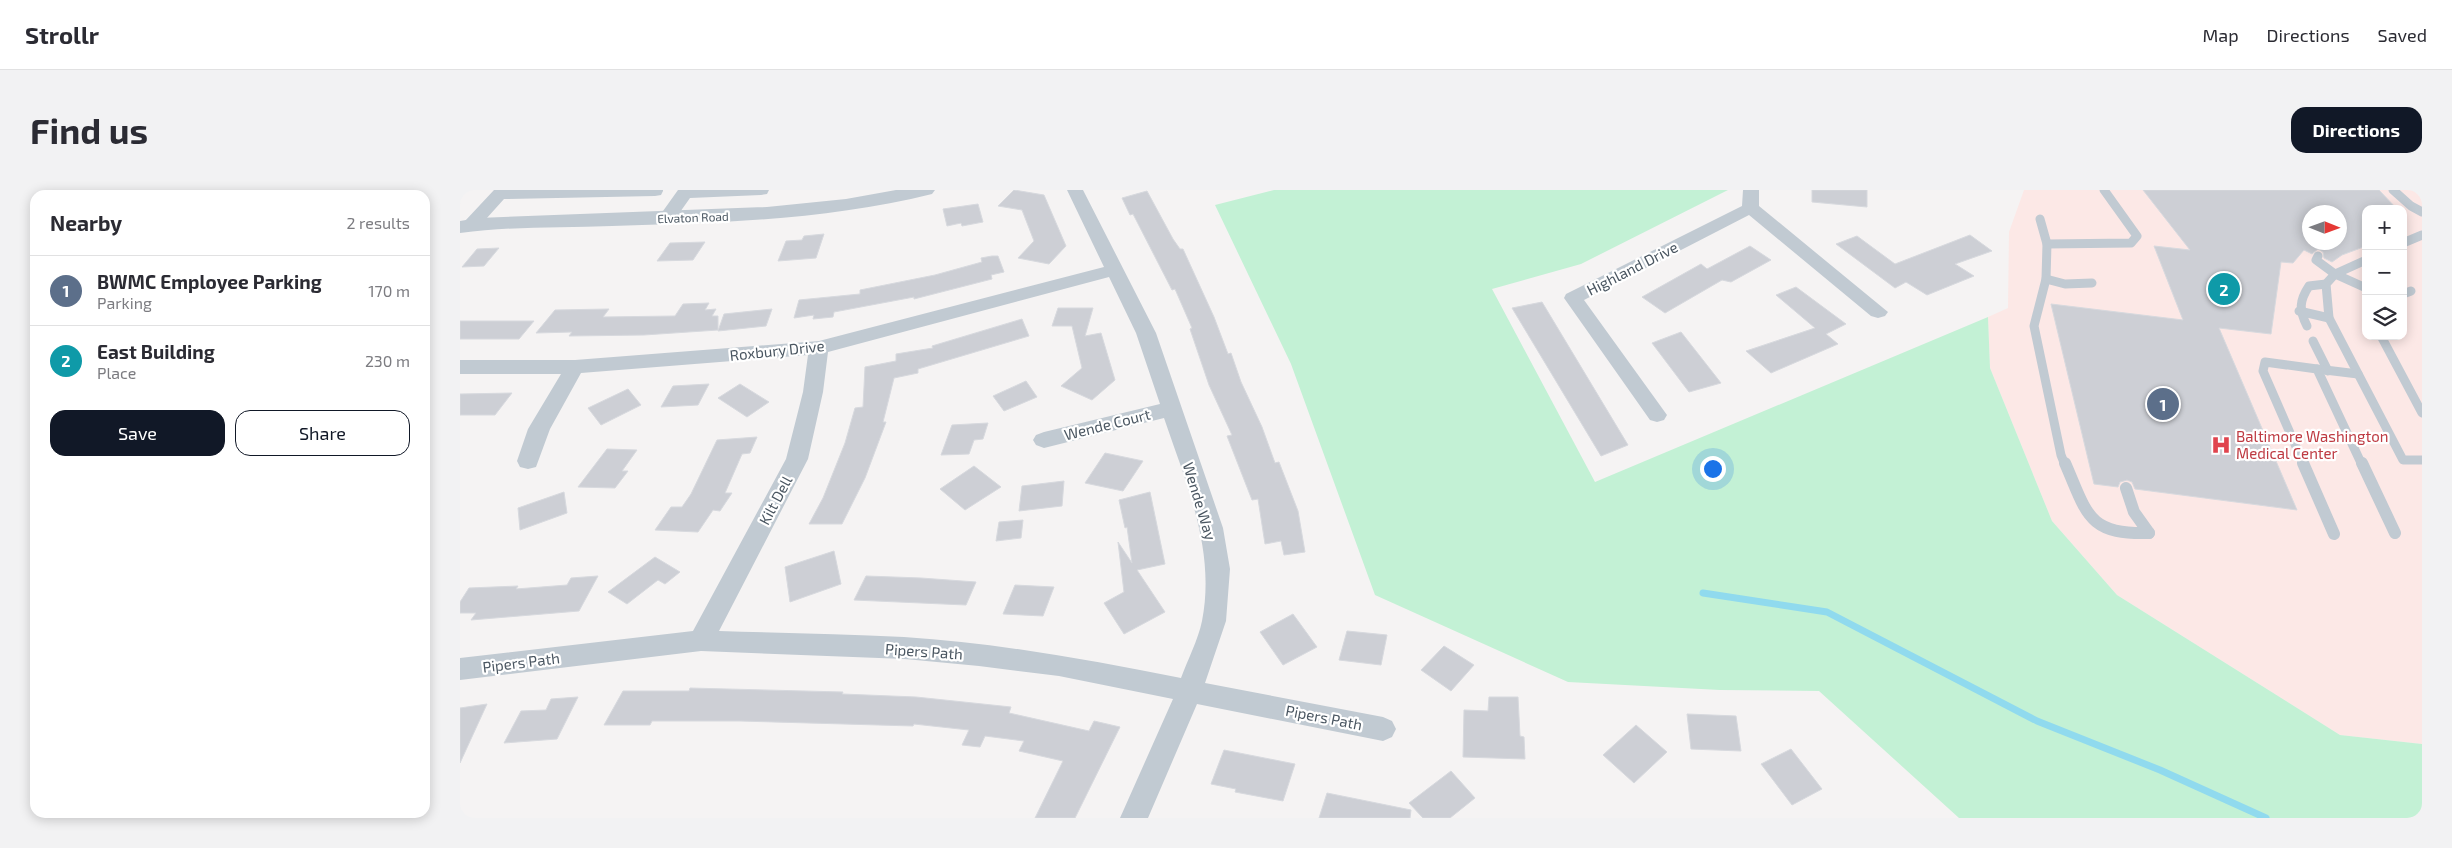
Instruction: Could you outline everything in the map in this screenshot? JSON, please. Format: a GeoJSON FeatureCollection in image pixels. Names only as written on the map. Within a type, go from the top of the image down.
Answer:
{"type":"FeatureCollection","features":[{"type":"Feature","properties":{"kind":"street"},"geometry":{"type":"LineString","coordinates":[[666,218],[686,191],[761,190]]}},
{"type":"Feature","properties":{"kind":"street","name":"Elvaton Road"},"geometry":{"type":"LineString","coordinates":[[466,226],[773,215],[854,205],[925,190]]}},
{"type":"Feature","properties":{"kind":"street","name":"Wende Way"},"geometry":{"type":"LineString","coordinates":[[1075,190],[1146,333],[1170,409],[1212,528],[1218,569],[1214,621],[1190,690],[1134,818]]}},
{"type":"Feature","properties":{"kind":"street"},"geometry":{"type":"LineString","coordinates":[[466,226],[501,192],[655,191]]}},
{"type":"Feature","properties":{"kind":"street"},"geometry":{"type":"LineString","coordinates":[[1750,199],[1878,312]]}},
{"type":"Feature","properties":{"kind":"street","name":"Highland Drive"},"geometry":{"type":"LineString","coordinates":[[1657,415],[1573,298],[1750,199]]}},
{"type":"Feature","properties":{"kind":"street","name":"Roxbury Drive"},"geometry":{"type":"LineString","coordinates":[[460,367],[575,367],[819,348],[1115,270]]}},
{"type":"Feature","properties":{"kind":"street","name":"Kilt Dell"},"geometry":{"type":"LineString","coordinates":[[701,641],[797,459],[813,392],[819,348]]}},
{"type":"Feature","properties":{"kind":"street"},"geometry":{"type":"LineString","coordinates":[[528,461],[539,429],[575,367]]}},
{"type":"Feature","properties":{"kind":"street","name":"Wende Court"},"geometry":{"type":"LineString","coordinates":[[1044,440],[1170,409]]}},
{"type":"Feature","properties":{"kind":"street","name":"Pipers Path"},"geometry":{"type":"LineString","coordinates":[[460,669],[701,641],[904,648],[1059,665],[1384,729]]}},
{"type":"Feature","properties":{"kind":"lane"},"geometry":{"type":"LineString","coordinates":[[2047,244],[2131,243],[2137,236],[2104,190]]}},
{"type":"Feature","properties":{"kind":"lane"},"geometry":{"type":"LineString","coordinates":[[2393,190],[2411,206],[2422,212]]}},
{"type":"Feature","properties":{"kind":"lane"},"geometry":{"type":"LineString","coordinates":[[2040,220],[2047,244],[2046,279],[2034,326],[2061,455],[2089,517],[2104,528],[2123,534],[2149,533],[2134,512],[2126,488]]}},
{"type":"Feature","properties":{"kind":"lane"},"geometry":{"type":"LineString","coordinates":[[2318,256],[2316,260],[2335,274],[2362,286]]}},
{"type":"Feature","properties":{"kind":"lane"},"geometry":{"type":"LineString","coordinates":[[2306,326],[2299,311],[2300,300],[2309,286],[2326,284],[2335,274],[2362,262]]}},
{"type":"Feature","properties":{"kind":"lane"},"geometry":{"type":"LineString","coordinates":[[2046,279],[2065,284],[2092,283]]}},
{"type":"Feature","properties":{"kind":"lane"},"geometry":{"type":"LineString","coordinates":[[2326,284],[2329,318],[2403,460],[2422,460]]}},
{"type":"Feature","properties":{"kind":"lane"},"geometry":{"type":"LineString","coordinates":[[2299,311],[2329,318]]}},
{"type":"Feature","properties":{"kind":"lane"},"geometry":{"type":"LineString","coordinates":[[2383,340],[2422,413]]}},
{"type":"Feature","properties":{"kind":"lane"},"geometry":{"type":"LineString","coordinates":[[2313,341],[2322,370],[2395,533]]}},
{"type":"Feature","properties":{"kind":"lane"},"geometry":{"type":"LineString","coordinates":[[2334,534],[2262,370],[2265,362],[2358,374]]}},
{"type":"Feature","properties":{"kind":"shaded area","name":"Baltimore Washington Medical Center"},"geometry":{"type":"Polygon","coordinates":[[[2024,190],[2422,190],[2422,744],[2340,735],[2117,595],[2052,521],[1990,368],[1988,317],[2008,308],[2009,232],[2024,190]]]}},
{"type":"Feature","properties":{"kind":"green space"},"geometry":{"type":"Polygon","coordinates":[[[1274,190],[1728,190],[1581,264],[1492,289],[1595,482],[1988,317],[1990,368],[2052,521],[2117,595],[2340,735],[2422,744],[2422,818],[1959,818],[1819,691],[1720,690],[1568,682],[1375,595],[1291,364],[1215,205],[1274,190]]]}},
{"type":"Feature","properties":{"kind":"building"},"geometry":{"type":"Polygon","coordinates":[[[1014,190],[1044,195],[1066,246],[1049,264],[1018,258],[1034,241],[1022,210],[998,206],[1014,190]]]}},
{"type":"Feature","properties":{"kind":"building"},"geometry":{"type":"Polygon","coordinates":[[[1812,190],[1867,190],[1867,207],[1812,202],[1812,190]]]}},
{"type":"Feature","properties":{"kind":"building"},"geometry":{"type":"Polygon","coordinates":[[[2143,190],[2379,190],[2393,205],[2362,205],[2362,248],[2342,255],[2332,262],[2324,258],[2323,252],[2320,250],[2347,250],[2347,205],[2302,205],[2302,250],[2304,250],[2293,263],[2281,262],[2271,334],[2219,328],[2297,510],[2135,489],[2132,482],[2127,480],[2120,482],[2118,487],[2094,484],[2051,304],[2183,320],[2154,246],[2190,250],[2143,190]]]}},
{"type":"Feature","properties":{"kind":"building"},"geometry":{"type":"Polygon","coordinates":[[[1147,191],[1173,239],[1180,249],[1183,249],[1214,317],[1228,354],[1231,353],[1275,463],[1279,462],[1298,511],[1305,552],[1284,555],[1281,541],[1265,544],[1258,499],[1252,500],[1227,436],[1232,435],[1209,385],[1190,329],[1192,328],[1175,289],[1172,290],[1133,214],[1130,215],[1122,198],[1147,191]]]}},
{"type":"Feature","properties":{"kind":"building"},"geometry":{"type":"Polygon","coordinates":[[[978,204],[983,222],[962,226],[961,223],[947,226],[943,209],[978,204]]]}},
{"type":"Feature","properties":{"kind":"building"},"geometry":{"type":"Polygon","coordinates":[[[824,234],[816,258],[778,261],[786,241],[802,240],[804,236],[824,234]]]}},
{"type":"Feature","properties":{"kind":"building"},"geometry":{"type":"Polygon","coordinates":[[[1970,235],[1992,251],[1955,264],[1974,276],[1927,295],[1906,282],[1895,288],[1836,244],[1857,236],[1895,264],[1970,235]]]}},
{"type":"Feature","properties":{"kind":"building"},"geometry":{"type":"Polygon","coordinates":[[[705,242],[693,260],[657,261],[670,243],[705,242]]]}},
{"type":"Feature","properties":{"kind":"building"},"geometry":{"type":"Polygon","coordinates":[[[1750,246],[1771,260],[1731,282],[1722,280],[1665,313],[1642,297],[1701,264],[1707,269],[1750,246]]]}},
{"type":"Feature","properties":{"kind":"building"},"geometry":{"type":"Polygon","coordinates":[[[499,248],[484,266],[462,267],[477,249],[499,248]]]}},
{"type":"Feature","properties":{"kind":"building"},"geometry":{"type":"Polygon","coordinates":[[[2304,250],[2317,250],[2312,254],[2304,250]]]}},
{"type":"Feature","properties":{"kind":"building"},"geometry":{"type":"Polygon","coordinates":[[[998,256],[1004,272],[991,275],[992,279],[914,299],[914,297],[834,312],[833,317],[813,319],[814,315],[794,318],[799,300],[860,294],[860,290],[935,275],[982,262],[981,258],[998,256]]]}},
{"type":"Feature","properties":{"kind":"building"},"geometry":{"type":"Polygon","coordinates":[[[1796,287],[1846,324],[1826,334],[1838,344],[1771,373],[1746,351],[1815,328],[1776,295],[1796,287]]]}},
{"type":"Feature","properties":{"kind":"building"},"geometry":{"type":"Polygon","coordinates":[[[1542,302],[1628,445],[1601,456],[1512,308],[1542,302]]]}},
{"type":"Feature","properties":{"kind":"building"},"geometry":{"type":"Polygon","coordinates":[[[709,303],[705,310],[716,309],[712,316],[718,316],[718,330],[644,335],[569,336],[572,332],[536,333],[555,310],[609,309],[603,317],[675,316],[683,304],[709,303]]]}},
{"type":"Feature","properties":{"kind":"building"},"geometry":{"type":"Polygon","coordinates":[[[1058,308],[1093,308],[1085,336],[1101,333],[1115,380],[1092,400],[1061,386],[1082,368],[1072,326],[1052,326],[1058,308]]]}},
{"type":"Feature","properties":{"kind":"building"},"geometry":{"type":"Polygon","coordinates":[[[772,309],[766,326],[718,331],[724,314],[772,309]]]}},
{"type":"Feature","properties":{"kind":"building"},"geometry":{"type":"Polygon","coordinates":[[[1022,319],[1029,336],[918,369],[918,373],[894,378],[883,422],[886,422],[865,478],[842,524],[809,524],[823,498],[845,443],[855,408],[863,407],[865,367],[896,361],[896,354],[933,348],[932,346],[1022,319]]]}},
{"type":"Feature","properties":{"kind":"building"},"geometry":{"type":"Polygon","coordinates":[[[460,321],[534,321],[519,339],[460,339],[460,321]]]}},
{"type":"Feature","properties":{"kind":"building"},"geometry":{"type":"Polygon","coordinates":[[[1681,332],[1721,383],[1689,392],[1652,343],[1681,332]]]}},
{"type":"Feature","properties":{"kind":"building"},"geometry":{"type":"Polygon","coordinates":[[[1026,381],[1037,397],[1004,411],[993,396],[1026,381]]]}},
{"type":"Feature","properties":{"kind":"building"},"geometry":{"type":"Polygon","coordinates":[[[709,384],[698,405],[661,407],[673,386],[709,384]]]}},
{"type":"Feature","properties":{"kind":"building"},"geometry":{"type":"Polygon","coordinates":[[[740,384],[769,402],[747,417],[718,398],[740,384]]]}},
{"type":"Feature","properties":{"kind":"building"},"geometry":{"type":"Polygon","coordinates":[[[628,389],[641,405],[601,425],[588,408],[628,389]]]}},
{"type":"Feature","properties":{"kind":"building"},"geometry":{"type":"Polygon","coordinates":[[[512,393],[495,415],[460,415],[460,394],[512,393]]]}},
{"type":"Feature","properties":{"kind":"building"},"geometry":{"type":"Polygon","coordinates":[[[988,423],[983,439],[974,440],[969,454],[941,455],[952,425],[988,423]]]}},
{"type":"Feature","properties":{"kind":"building"},"geometry":{"type":"Polygon","coordinates":[[[757,437],[750,453],[742,454],[725,493],[732,493],[720,511],[713,510],[698,532],[655,530],[671,507],[682,507],[691,494],[717,440],[757,437]]]}},
{"type":"Feature","properties":{"kind":"building"},"geometry":{"type":"Polygon","coordinates":[[[607,449],[637,450],[622,471],[628,471],[615,488],[578,487],[607,449]]]}},
{"type":"Feature","properties":{"kind":"building"},"geometry":{"type":"Polygon","coordinates":[[[1105,453],[1143,461],[1123,491],[1085,483],[1105,453]]]}},
{"type":"Feature","properties":{"kind":"building"},"geometry":{"type":"Polygon","coordinates":[[[974,466],[1001,487],[965,510],[940,489],[974,466]]]}},
{"type":"Feature","properties":{"kind":"building"},"geometry":{"type":"Polygon","coordinates":[[[1064,481],[1062,506],[1019,511],[1022,486],[1064,481]]]}},
{"type":"Feature","properties":{"kind":"building"},"geometry":{"type":"Polygon","coordinates":[[[564,492],[567,513],[520,530],[518,508],[564,492]]]}},
{"type":"Feature","properties":{"kind":"building"},"geometry":{"type":"Polygon","coordinates":[[[1150,492],[1165,564],[1137,570],[1165,612],[1124,634],[1104,603],[1124,592],[1118,542],[1132,563],[1127,527],[1125,528],[1119,500],[1150,492]]]}},
{"type":"Feature","properties":{"kind":"building"},"geometry":{"type":"Polygon","coordinates":[[[1023,520],[1021,538],[996,541],[999,522],[1023,520]]]}},
{"type":"Feature","properties":{"kind":"building"},"geometry":{"type":"Polygon","coordinates":[[[834,551],[841,584],[790,602],[785,567],[834,551]]]}},
{"type":"Feature","properties":{"kind":"building"},"geometry":{"type":"Polygon","coordinates":[[[655,557],[680,572],[665,584],[658,580],[627,604],[608,592],[655,557]]]}},
{"type":"Feature","properties":{"kind":"building"},"geometry":{"type":"Polygon","coordinates":[[[598,576],[579,611],[471,620],[476,613],[460,613],[460,602],[469,588],[518,586],[516,589],[567,585],[571,578],[598,576]]]}},
{"type":"Feature","properties":{"kind":"building"},"geometry":{"type":"Polygon","coordinates":[[[866,576],[976,582],[966,605],[854,600],[866,576]]]}},
{"type":"Feature","properties":{"kind":"building"},"geometry":{"type":"Polygon","coordinates":[[[1015,585],[1054,587],[1043,616],[1003,614],[1015,585]]]}},
{"type":"Feature","properties":{"kind":"building"},"geometry":{"type":"Polygon","coordinates":[[[1293,614],[1317,647],[1283,665],[1260,632],[1293,614]]]}},
{"type":"Feature","properties":{"kind":"building"},"geometry":{"type":"Polygon","coordinates":[[[1347,631],[1387,635],[1381,665],[1339,660],[1347,631]]]}},
{"type":"Feature","properties":{"kind":"building"},"geometry":{"type":"Polygon","coordinates":[[[1444,646],[1474,665],[1451,691],[1421,670],[1444,646]]]}},
{"type":"Feature","properties":{"kind":"building"},"geometry":{"type":"Polygon","coordinates":[[[690,688],[843,692],[842,694],[916,697],[1011,707],[1009,713],[1089,731],[1094,721],[1120,727],[1075,818],[1035,818],[1063,761],[1019,751],[1024,741],[985,736],[980,747],[962,745],[969,730],[914,724],[913,726],[740,721],[652,721],[650,725],[604,725],[623,691],[689,691],[690,688]]]}},
{"type":"Feature","properties":{"kind":"building"},"geometry":{"type":"Polygon","coordinates":[[[578,697],[557,739],[504,743],[521,711],[546,710],[551,699],[578,697]]]}},
{"type":"Feature","properties":{"kind":"building"},"geometry":{"type":"Polygon","coordinates":[[[1489,697],[1518,697],[1520,736],[1524,737],[1525,759],[1463,757],[1464,710],[1488,711],[1489,697]]]}},
{"type":"Feature","properties":{"kind":"building"},"geometry":{"type":"Polygon","coordinates":[[[487,704],[460,763],[460,708],[487,704]]]}},
{"type":"Feature","properties":{"kind":"building"},"geometry":{"type":"Polygon","coordinates":[[[1687,714],[1736,716],[1741,751],[1691,749],[1687,714]]]}},
{"type":"Feature","properties":{"kind":"building"},"geometry":{"type":"Polygon","coordinates":[[[1636,725],[1667,752],[1634,783],[1603,755],[1636,725]]]}},
{"type":"Feature","properties":{"kind":"building"},"geometry":{"type":"Polygon","coordinates":[[[1791,749],[1822,789],[1792,805],[1761,764],[1791,749]]]}},
{"type":"Feature","properties":{"kind":"building"},"geometry":{"type":"Polygon","coordinates":[[[1224,750],[1295,764],[1283,801],[1235,792],[1236,789],[1211,784],[1224,750]]]}},
{"type":"Feature","properties":{"kind":"building"},"geometry":{"type":"Polygon","coordinates":[[[1451,771],[1475,798],[1450,818],[1423,818],[1409,803],[1451,771]]]}},
{"type":"Feature","properties":{"kind":"building"},"geometry":{"type":"Polygon","coordinates":[[[1327,793],[1411,810],[1410,818],[1319,818],[1327,793]]]}},
{"type":"Feature","properties":{"kind":"waterway"},"geometry":{"type":"LineString","coordinates":[[1703,593],[1827,612],[2037,721],[2160,770],[2266,818]]}},
{"type":"Feature","properties":{"kind":"place","name":"East Building"},"geometry":{"type":"Point","coordinates":[2224,289]}},
{"type":"Feature","properties":{"kind":"place","name":"BWMC Employee Parking"},"geometry":{"type":"Point","coordinates":[2163,404]}},
{"type":"Feature","properties":{"kind":"place","name":"Baltimore Washington Medical Center"},"geometry":{"type":"Point","coordinates":[2221,445]}}]}
